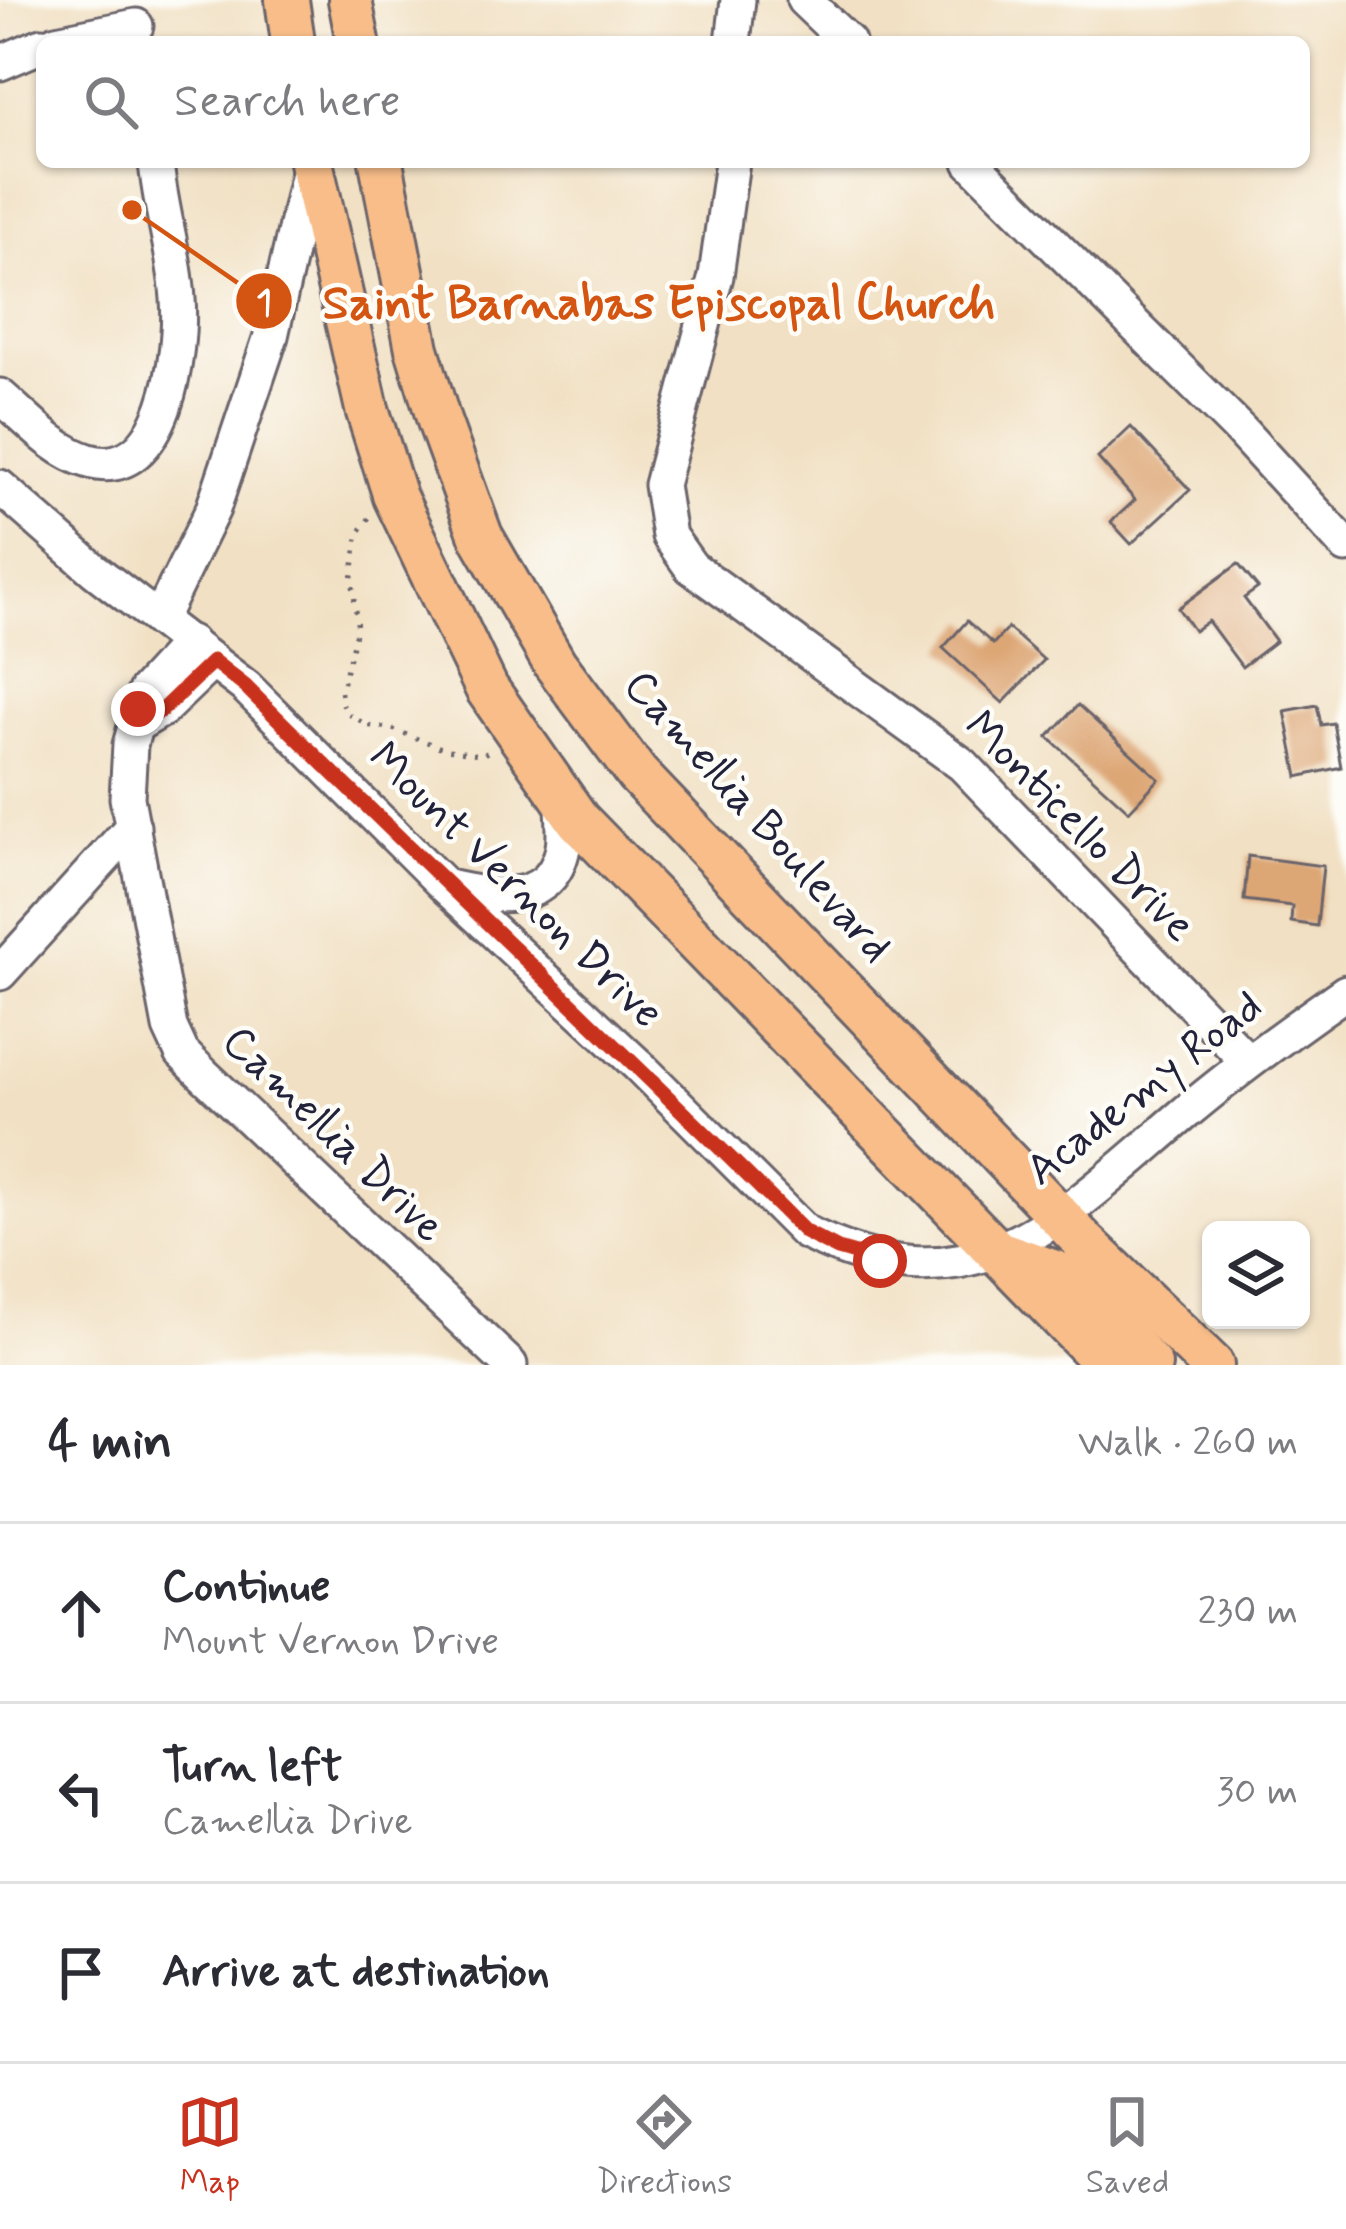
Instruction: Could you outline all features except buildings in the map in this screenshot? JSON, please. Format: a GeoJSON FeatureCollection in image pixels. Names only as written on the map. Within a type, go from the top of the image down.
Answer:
{"type":"FeatureCollection","features":[{"type":"Feature","properties":{"kind":"main road"},"geometry":{"type":"LineString","coordinates":[[287,0],[292,36]]}},
{"type":"Feature","properties":{"kind":"main road"},"geometry":{"type":"LineString","coordinates":[[350,0],[357,36]]}},
{"type":"Feature","properties":{"kind":"main road"},"geometry":{"type":"LineString","coordinates":[[312,168],[368,409],[395,497],[487,689],[563,804],[1107,1365]]}},
{"type":"Feature","properties":{"kind":"main road","name":"Camellia Boulevard"},"geometry":{"type":"LineString","coordinates":[[382,168],[417,349],[439,421],[481,536],[555,664],[637,774],[1061,1218],[1212,1365]]}},
{"type":"Feature","properties":{"kind":"main road"},"geometry":{"type":"LineString","coordinates":[[997,1252],[1069,1277],[1150,1365]]}},
{"type":"Feature","properties":{"kind":"street"},"geometry":{"type":"LineString","coordinates":[[735,36],[738,0]]}},
{"type":"Feature","properties":{"kind":"street"},"geometry":{"type":"LineString","coordinates":[[804,0],[842,36]]}},
{"type":"Feature","properties":{"kind":"street"},"geometry":{"type":"LineString","coordinates":[[81,36],[135,23]]}},
{"type":"Feature","properties":{"kind":"street"},"geometry":{"type":"LineString","coordinates":[[0,63],[36,48]]}},
{"type":"Feature","properties":{"kind":"street"},"geometry":{"type":"LineString","coordinates":[[0,396],[58,446],[92,463],[121,461],[142,446],[154,429],[165,412],[173,375],[179,303],[157,168]]}},
{"type":"Feature","properties":{"kind":"street"},"geometry":{"type":"LineString","coordinates":[[159,620],[213,509],[272,336],[310,168]]}},
{"type":"Feature","properties":{"kind":"street","name":"Monticello Drive"},"geometry":{"type":"LineString","coordinates":[[731,168],[716,276],[661,485],[669,536],[691,567],[963,765],[1247,1061]]}},
{"type":"Feature","properties":{"kind":"street"},"geometry":{"type":"LineString","coordinates":[[977,168],[1240,430],[1346,546]]}},
{"type":"Feature","properties":{"kind":"street","name":"Mount Vernon Drive"},"geometry":{"type":"LineString","coordinates":[[0,488],[94,570],[246,687],[446,887],[640,1066],[805,1232],[838,1249],[897,1263],[931,1266],[997,1252]]}},
{"type":"Feature","properties":{"kind":"street","name":"Camellia Drive"},"geometry":{"type":"LineString","coordinates":[[201,652],[145,691],[126,771],[166,1011],[182,1053],[510,1365]]}},
{"type":"Feature","properties":{"kind":"street"},"geometry":{"type":"LineString","coordinates":[[446,887],[499,898],[527,893],[550,876],[562,852],[563,804]]}},
{"type":"Feature","properties":{"kind":"street"},"geometry":{"type":"LineString","coordinates":[[0,973],[133,826]]}},
{"type":"Feature","properties":{"kind":"street","name":"Academy Road"},"geometry":{"type":"LineString","coordinates":[[997,1252],[1061,1218],[1247,1061],[1346,992]]}},
{"type":"Feature","properties":{"kind":"path"},"geometry":{"type":"LineString","coordinates":[[374,515],[358,534],[352,578],[357,626],[342,704],[348,714],[445,749],[483,755],[493,749]]}},
{"type":"Feature","properties":{"kind":"place","name":"Saint Barnabas Episcopal Church"},"geometry":{"type":"Point","coordinates":[132,210]}},
{"type":"Feature","properties":{"kind":"route"},"geometry":{"type":"LineString","coordinates":[[138,709],[138,724],[163,709],[213,661],[246,687],[446,887],[640,1066],[805,1232],[838,1249],[880,1261]]}}]}
